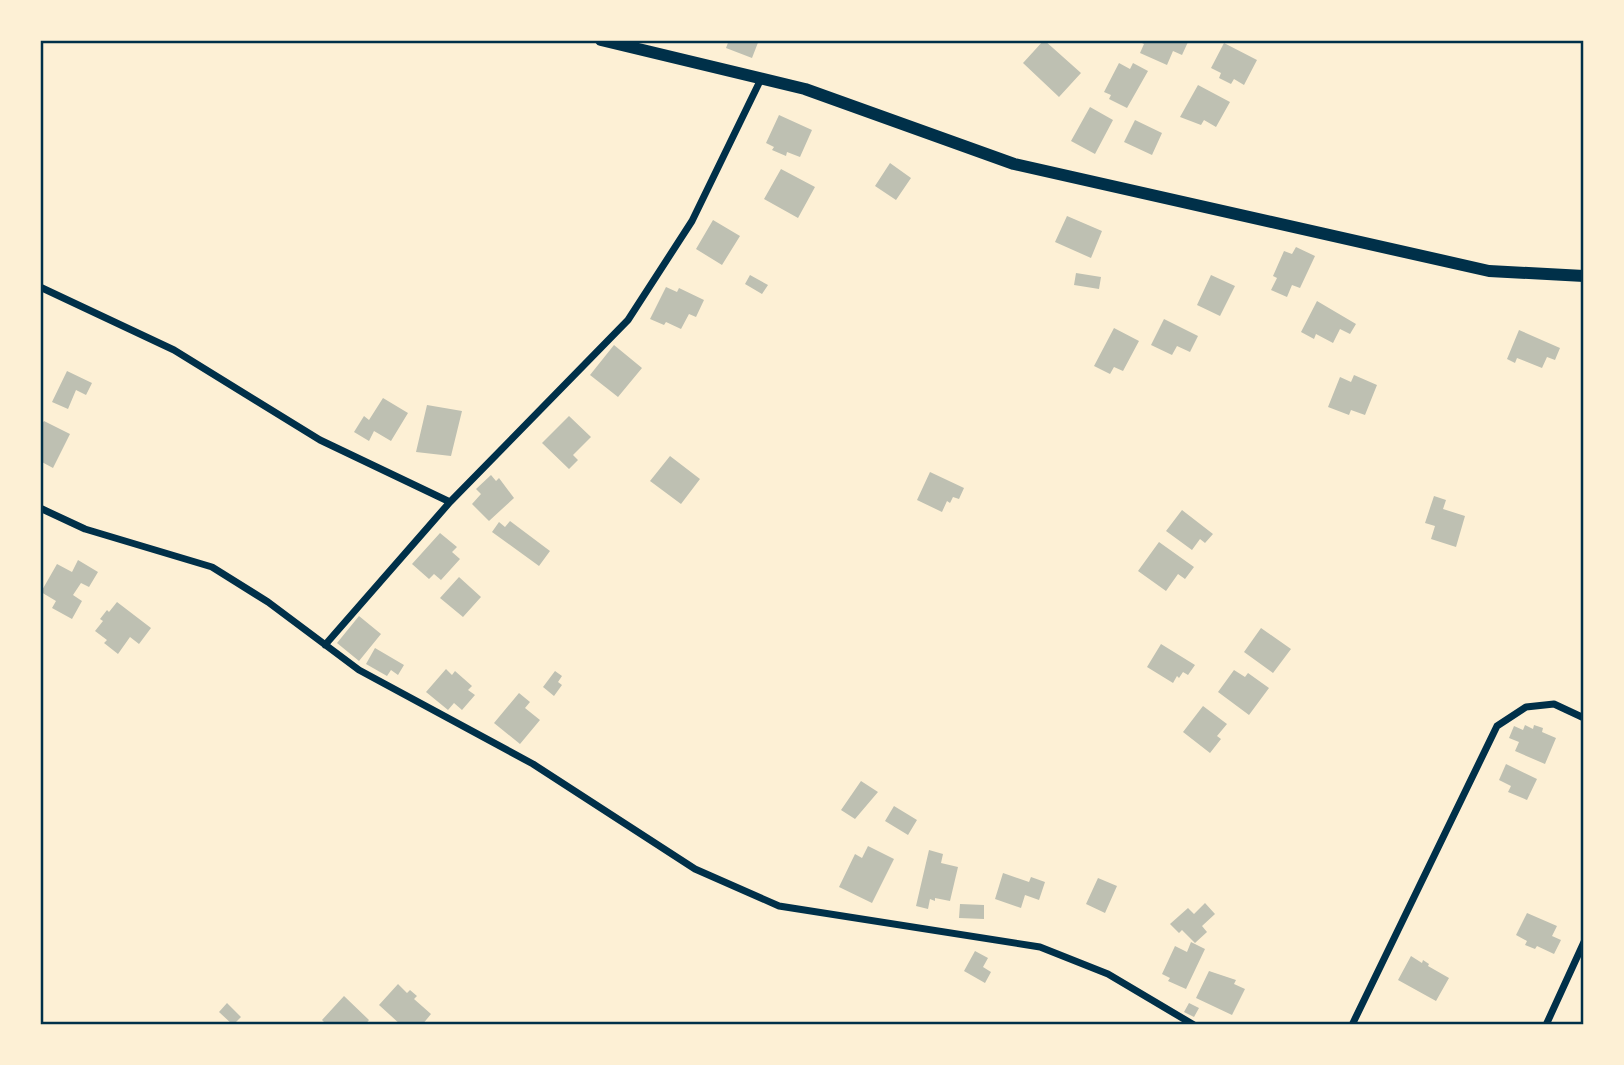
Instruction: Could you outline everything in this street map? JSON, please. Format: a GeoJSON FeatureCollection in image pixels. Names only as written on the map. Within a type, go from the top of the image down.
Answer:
{"type":"FeatureCollection","features":[{"type":"Feature","properties":{"kind":"street"},"geometry":{"type":"LineString","coordinates":[[601,40],[805,89],[1014,164],[1489,271],[1584,276]]}},
{"type":"Feature","properties":{"kind":"street"},"geometry":{"type":"LineString","coordinates":[[325,645],[450,502],[628,320],[692,221],[761,79]]}},
{"type":"Feature","properties":{"kind":"street"},"geometry":{"type":"LineString","coordinates":[[40,287],[174,350],[320,440],[450,502]]}},
{"type":"Feature","properties":{"kind":"street"},"geometry":{"type":"LineString","coordinates":[[40,508],[85,529],[212,567],[268,602],[359,670],[533,764],[695,869],[779,906],[1040,947],[1108,974],[1195,1025]]}},
{"type":"Feature","properties":{"kind":"street"},"geometry":{"type":"LineString","coordinates":[[1352,1025],[1497,726],[1526,707],[1554,704],[1584,718]]}},
{"type":"Feature","properties":{"kind":"street"},"geometry":{"type":"LineString","coordinates":[[1546,1025],[1584,942]]}},
{"type":"Feature","properties":{"kind":"building"},"geometry":{"type":"Polygon","coordinates":[[[729,40],[759,40],[752,58],[726,48],[729,40]]]}},
{"type":"Feature","properties":{"kind":"building"},"geometry":{"type":"Polygon","coordinates":[[[1044,40],[1081,73],[1059,97],[1023,63],[1044,40]]]}},
{"type":"Feature","properties":{"kind":"building"},"geometry":{"type":"Polygon","coordinates":[[[1143,40],[1188,42],[1182,55],[1173,51],[1167,65],[1140,53],[1143,40]]]}},
{"type":"Feature","properties":{"kind":"building"},"geometry":{"type":"Polygon","coordinates":[[[1224,43],[1257,60],[1244,85],[1234,79],[1231,84],[1219,78],[1221,73],[1211,68],[1224,43]]]}},
{"type":"Feature","properties":{"kind":"building"},"geometry":{"type":"Polygon","coordinates":[[[1119,63],[1130,69],[1133,63],[1148,71],[1127,108],[1109,99],[1111,95],[1104,92],[1119,63]]]}},
{"type":"Feature","properties":{"kind":"building"},"geometry":{"type":"Polygon","coordinates":[[[1198,85],[1230,102],[1216,127],[1204,120],[1201,125],[1180,117],[1198,85]]]}},
{"type":"Feature","properties":{"kind":"building"},"geometry":{"type":"Polygon","coordinates":[[[1090,107],[1113,120],[1095,154],[1071,141],[1090,107]]]}},
{"type":"Feature","properties":{"kind":"building"},"geometry":{"type":"Polygon","coordinates":[[[779,115],[812,130],[800,157],[787,152],[786,156],[772,150],[774,147],[766,143],[779,115]]]}},
{"type":"Feature","properties":{"kind":"building"},"geometry":{"type":"Polygon","coordinates":[[[1135,120],[1162,133],[1152,155],[1124,142],[1135,120]]]}},
{"type":"Feature","properties":{"kind":"building"},"geometry":{"type":"Polygon","coordinates":[[[890,163],[911,178],[896,200],[875,186],[890,163]]]}},
{"type":"Feature","properties":{"kind":"building"},"geometry":{"type":"Polygon","coordinates":[[[781,169],[815,187],[798,218],[764,199],[781,169]]]}},
{"type":"Feature","properties":{"kind":"building"},"geometry":{"type":"Polygon","coordinates":[[[1067,216],[1102,231],[1091,258],[1055,242],[1067,216]]]}},
{"type":"Feature","properties":{"kind":"building"},"geometry":{"type":"Polygon","coordinates":[[[713,220],[740,236],[722,265],[696,249],[713,220]]]}},
{"type":"Feature","properties":{"kind":"building"},"geometry":{"type":"Polygon","coordinates":[[[1296,247],[1315,256],[1300,288],[1292,285],[1287,297],[1271,290],[1277,278],[1273,276],[1284,251],[1292,254],[1296,247]]]}},
{"type":"Feature","properties":{"kind":"building"},"geometry":{"type":"Polygon","coordinates":[[[1076,273],[1101,277],[1099,289],[1074,285],[1076,273]]]}},
{"type":"Feature","properties":{"kind":"building"},"geometry":{"type":"Polygon","coordinates":[[[750,275],[768,285],[762,294],[745,284],[750,275]]]}},
{"type":"Feature","properties":{"kind":"building"},"geometry":{"type":"Polygon","coordinates":[[[1211,275],[1235,286],[1220,316],[1197,305],[1211,275]]]}},
{"type":"Feature","properties":{"kind":"building"},"geometry":{"type":"Polygon","coordinates":[[[666,287],[677,292],[679,288],[704,300],[696,317],[689,314],[681,329],[650,319],[666,287]]]}},
{"type":"Feature","properties":{"kind":"building"},"geometry":{"type":"Polygon","coordinates":[[[1317,301],[1356,324],[1350,334],[1340,329],[1333,343],[1316,334],[1314,339],[1301,332],[1317,301]]]}},
{"type":"Feature","properties":{"kind":"building"},"geometry":{"type":"Polygon","coordinates":[[[1164,319],[1198,336],[1190,352],[1177,346],[1172,355],[1151,345],[1164,319]]]}},
{"type":"Feature","properties":{"kind":"building"},"geometry":{"type":"Polygon","coordinates":[[[1114,328],[1139,341],[1123,371],[1114,367],[1110,374],[1094,366],[1114,328]]]}},
{"type":"Feature","properties":{"kind":"building"},"geometry":{"type":"Polygon","coordinates":[[[1519,330],[1560,348],[1555,360],[1547,357],[1542,368],[1517,358],[1515,363],[1507,359],[1519,330]]]}},
{"type":"Feature","properties":{"kind":"building"},"geometry":{"type":"Polygon","coordinates":[[[614,345],[642,368],[618,397],[590,375],[614,345]]]}},
{"type":"Feature","properties":{"kind":"building"},"geometry":{"type":"Polygon","coordinates":[[[67,371],[92,383],[86,395],[76,390],[68,409],[52,402],[67,371]]]}},
{"type":"Feature","properties":{"kind":"building"},"geometry":{"type":"Polygon","coordinates":[[[1354,375],[1377,385],[1365,415],[1351,410],[1349,415],[1328,407],[1340,377],[1351,382],[1354,375]]]}},
{"type":"Feature","properties":{"kind":"building"},"geometry":{"type":"Polygon","coordinates":[[[383,398],[408,413],[391,441],[374,431],[369,441],[354,432],[364,416],[369,420],[383,398]]]}},
{"type":"Feature","properties":{"kind":"building"},"geometry":{"type":"Polygon","coordinates":[[[427,405],[462,411],[451,456],[416,452],[427,405]]]}},
{"type":"Feature","properties":{"kind":"building"},"geometry":{"type":"Polygon","coordinates":[[[569,416],[591,437],[573,455],[578,460],[569,469],[542,443],[569,416]]]}},
{"type":"Feature","properties":{"kind":"building"},"geometry":{"type":"Polygon","coordinates":[[[44,421],[70,434],[53,468],[40,461],[40,427],[44,421]]]}},
{"type":"Feature","properties":{"kind":"building"},"geometry":{"type":"Polygon","coordinates":[[[670,456],[700,479],[681,504],[650,481],[670,456]]]}},
{"type":"Feature","properties":{"kind":"building"},"geometry":{"type":"Polygon","coordinates":[[[930,472],[964,488],[959,499],[953,497],[950,503],[947,501],[942,512],[917,500],[930,472]]]}},
{"type":"Feature","properties":{"kind":"building"},"geometry":{"type":"Polygon","coordinates":[[[491,475],[496,481],[499,478],[514,498],[489,521],[472,504],[481,494],[476,489],[491,475]]]}},
{"type":"Feature","properties":{"kind":"building"},"geometry":{"type":"Polygon","coordinates":[[[1434,496],[1446,500],[1443,509],[1465,516],[1456,547],[1431,539],[1435,526],[1425,523],[1434,496]]]}},
{"type":"Feature","properties":{"kind":"building"},"geometry":{"type":"Polygon","coordinates":[[[1182,510],[1213,534],[1205,543],[1200,539],[1192,550],[1166,531],[1182,510]]]}},
{"type":"Feature","properties":{"kind":"building"},"geometry":{"type":"Polygon","coordinates":[[[510,521],[550,551],[539,566],[492,532],[499,522],[505,527],[510,521]]]}},
{"type":"Feature","properties":{"kind":"building"},"geometry":{"type":"Polygon","coordinates":[[[440,533],[457,547],[452,552],[460,559],[441,580],[434,574],[429,579],[412,564],[440,533]]]}},
{"type":"Feature","properties":{"kind":"building"},"geometry":{"type":"Polygon","coordinates":[[[1159,542],[1194,567],[1185,579],[1178,574],[1166,591],[1138,571],[1159,542]]]}},
{"type":"Feature","properties":{"kind":"building"},"geometry":{"type":"Polygon","coordinates":[[[78,560],[98,572],[89,587],[81,583],[73,595],[82,601],[72,619],[52,608],[56,601],[41,592],[57,564],[72,572],[78,560]]]}},
{"type":"Feature","properties":{"kind":"building"},"geometry":{"type":"Polygon","coordinates":[[[459,577],[481,597],[463,617],[440,598],[459,577]]]}},
{"type":"Feature","properties":{"kind":"building"},"geometry":{"type":"Polygon","coordinates":[[[117,602],[151,628],[139,644],[130,637],[118,654],[104,643],[107,640],[95,631],[103,621],[100,619],[117,602]]]}},
{"type":"Feature","properties":{"kind":"building"},"geometry":{"type":"Polygon","coordinates":[[[359,616],[381,634],[359,661],[337,643],[359,616]]]}},
{"type":"Feature","properties":{"kind":"building"},"geometry":{"type":"Polygon","coordinates":[[[1261,628],[1291,649],[1273,673],[1244,652],[1261,628]]]}},
{"type":"Feature","properties":{"kind":"building"},"geometry":{"type":"Polygon","coordinates":[[[1161,644],[1195,665],[1188,675],[1183,672],[1173,683],[1147,667],[1161,644]]]}},
{"type":"Feature","properties":{"kind":"building"},"geometry":{"type":"Polygon","coordinates":[[[375,648],[404,665],[398,675],[391,670],[387,676],[366,664],[375,648]]]}},
{"type":"Feature","properties":{"kind":"building"},"geometry":{"type":"Polygon","coordinates":[[[446,669],[452,675],[455,671],[472,686],[468,690],[475,695],[462,710],[454,703],[448,710],[426,692],[446,669]]]}},
{"type":"Feature","properties":{"kind":"building"},"geometry":{"type":"Polygon","coordinates":[[[1234,670],[1245,677],[1248,673],[1269,688],[1249,715],[1218,692],[1234,670]]]}},
{"type":"Feature","properties":{"kind":"building"},"geometry":{"type":"Polygon","coordinates":[[[555,671],[562,676],[558,682],[562,685],[554,696],[543,687],[555,671]]]}},
{"type":"Feature","properties":{"kind":"building"},"geometry":{"type":"Polygon","coordinates":[[[519,693],[530,702],[525,708],[540,720],[520,744],[494,723],[519,693]]]}},
{"type":"Feature","properties":{"kind":"building"},"geometry":{"type":"Polygon","coordinates":[[[1203,706],[1227,724],[1217,736],[1221,739],[1210,753],[1183,732],[1203,706]]]}},
{"type":"Feature","properties":{"kind":"building"},"geometry":{"type":"Polygon","coordinates":[[[1525,725],[1533,729],[1534,725],[1543,728],[1542,732],[1556,738],[1545,764],[1515,751],[1519,742],[1509,738],[1514,726],[1523,730],[1525,725]]]}},
{"type":"Feature","properties":{"kind":"building"},"geometry":{"type":"Polygon","coordinates":[[[1506,764],[1537,779],[1527,800],[1508,792],[1511,786],[1499,780],[1506,764]]]}},
{"type":"Feature","properties":{"kind":"building"},"geometry":{"type":"Polygon","coordinates":[[[861,781],[878,792],[855,819],[841,810],[861,781]]]}},
{"type":"Feature","properties":{"kind":"building"},"geometry":{"type":"Polygon","coordinates":[[[894,806],[917,820],[908,835],[885,821],[894,806]]]}},
{"type":"Feature","properties":{"kind":"building"},"geometry":{"type":"Polygon","coordinates":[[[868,846],[894,859],[872,903],[839,887],[855,854],[862,858],[868,846]]]}},
{"type":"Feature","properties":{"kind":"building"},"geometry":{"type":"Polygon","coordinates":[[[929,850],[943,854],[941,863],[958,867],[950,901],[930,899],[928,909],[916,906],[929,850]]]}},
{"type":"Feature","properties":{"kind":"building"},"geometry":{"type":"Polygon","coordinates":[[[1003,873],[1029,882],[1031,877],[1045,882],[1039,900],[1025,895],[1021,908],[995,899],[1003,873]]]}},
{"type":"Feature","properties":{"kind":"building"},"geometry":{"type":"Polygon","coordinates":[[[1098,878],[1117,886],[1105,913],[1086,904],[1098,878]]]}},
{"type":"Feature","properties":{"kind":"building"},"geometry":{"type":"Polygon","coordinates":[[[1205,903],[1215,914],[1202,926],[1207,932],[1195,943],[1182,930],[1179,933],[1170,924],[1188,908],[1194,914],[1205,903]]]}},
{"type":"Feature","properties":{"kind":"building"},"geometry":{"type":"Polygon","coordinates":[[[960,904],[984,905],[984,919],[959,918],[960,904]]]}},
{"type":"Feature","properties":{"kind":"building"},"geometry":{"type":"Polygon","coordinates":[[[1527,913],[1557,926],[1552,936],[1561,940],[1554,954],[1537,946],[1535,949],[1525,945],[1527,941],[1516,935],[1527,913]]]}},
{"type":"Feature","properties":{"kind":"building"},"geometry":{"type":"Polygon","coordinates":[[[1191,942],[1205,949],[1186,989],[1168,981],[1170,978],[1162,974],[1175,946],[1187,952],[1191,942]]]}},
{"type":"Feature","properties":{"kind":"building"},"geometry":{"type":"Polygon","coordinates":[[[975,951],[988,958],[983,967],[991,972],[985,983],[964,971],[975,951]]]}},
{"type":"Feature","properties":{"kind":"building"},"geometry":{"type":"Polygon","coordinates":[[[1411,956],[1422,963],[1423,960],[1449,978],[1436,1001],[1398,980],[1411,956]]]}},
{"type":"Feature","properties":{"kind":"building"},"geometry":{"type":"Polygon","coordinates":[[[1209,971],[1236,980],[1234,984],[1245,989],[1232,1015],[1196,998],[1209,971]]]}},
{"type":"Feature","properties":{"kind":"building"},"geometry":{"type":"Polygon","coordinates":[[[398,984],[407,993],[410,990],[417,996],[414,999],[431,1014],[422,1025],[408,1022],[401,1025],[379,1005],[398,984]]]}},
{"type":"Feature","properties":{"kind":"building"},"geometry":{"type":"Polygon","coordinates":[[[344,996],[369,1020],[365,1025],[327,1025],[322,1020],[344,996]]]}},
{"type":"Feature","properties":{"kind":"building"},"geometry":{"type":"Polygon","coordinates":[[[227,1003],[241,1017],[233,1025],[219,1012],[227,1003]]]}},
{"type":"Feature","properties":{"kind":"building"},"geometry":{"type":"Polygon","coordinates":[[[1189,1003],[1199,1008],[1194,1017],[1184,1012],[1189,1003]]]}}]}
